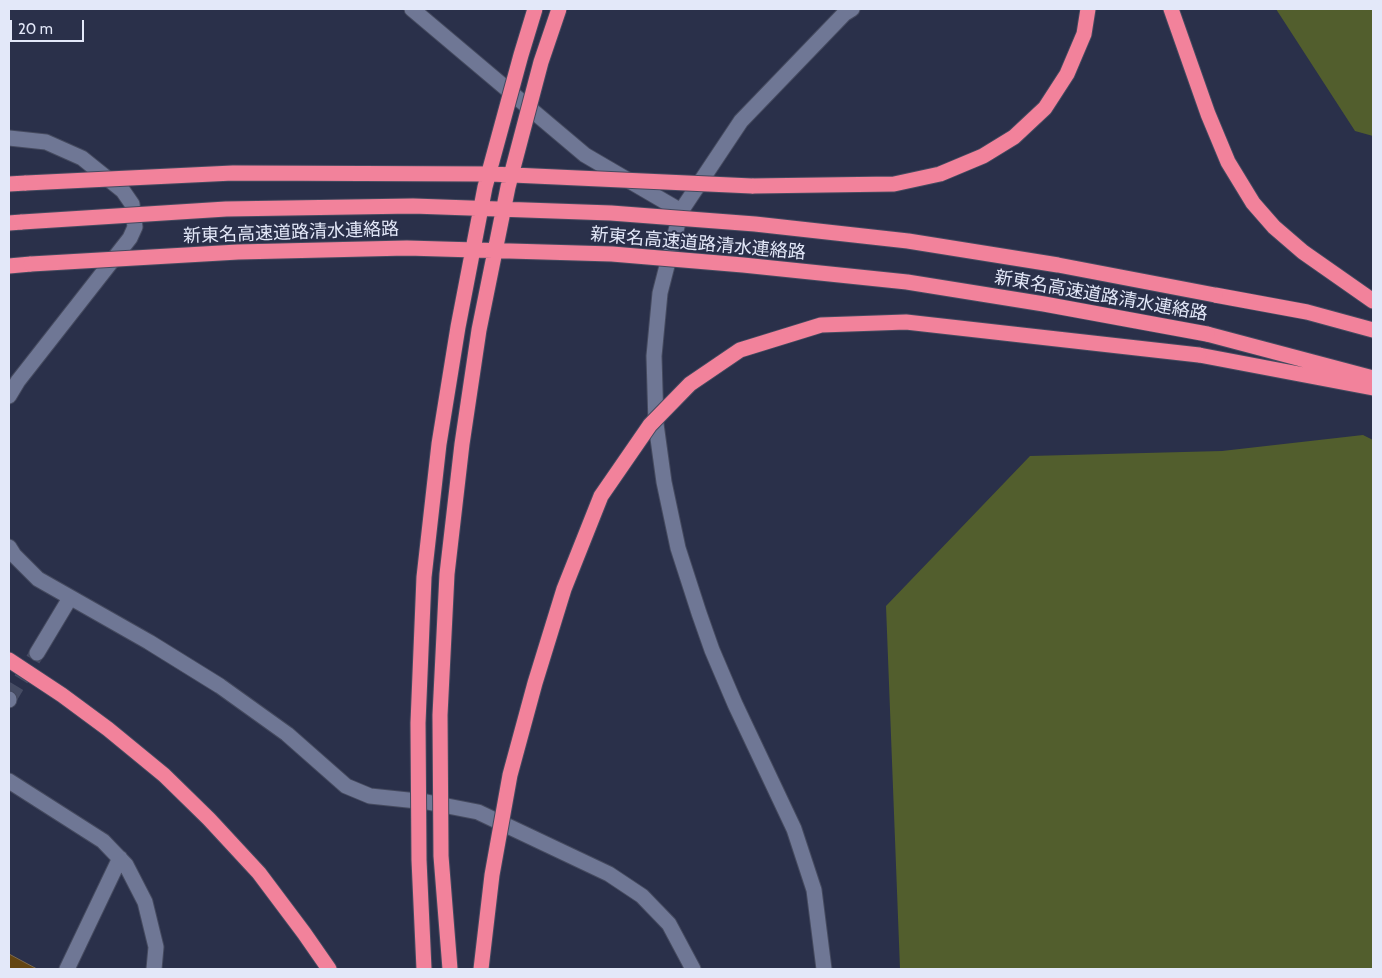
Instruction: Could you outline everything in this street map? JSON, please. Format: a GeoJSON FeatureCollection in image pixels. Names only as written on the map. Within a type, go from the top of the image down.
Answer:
{"type":"FeatureCollection","features":[{"type":"Feature","properties":{"kind":"highway"},"geometry":{"type":"LineString","coordinates":[[424,969],[418,860],[418,723],[424,577],[438,444],[485,186],[535,9]]}},
{"type":"Feature","properties":{"kind":"highway"},"geometry":{"type":"LineString","coordinates":[[450,969],[441,856],[440,715],[447,574],[462,444],[480,330],[502,215],[541,62],[559,9]]}},
{"type":"Feature","properties":{"kind":"highway"},"geometry":{"type":"LineString","coordinates":[[9,184],[243,173],[491,174],[752,186],[894,184],[940,174],[983,156],[1014,137],[1044,108],[1067,74],[1084,34],[1088,9]]}},
{"type":"Feature","properties":{"kind":"highway"},"geometry":{"type":"LineString","coordinates":[[1171,9],[1208,114],[1228,162],[1253,203],[1274,227],[1303,252],[1373,301]]}},
{"type":"Feature","properties":{"kind":"highway","name":"新東名高速道路清水連絡路"},"geometry":{"type":"LineString","coordinates":[[16,222],[226,209],[413,206],[610,213],[755,224],[908,241],[1058,265],[1307,312],[1373,330]]}},
{"type":"Feature","properties":{"kind":"highway","name":"新東名高速道路清水連絡路"},"geometry":{"type":"LineString","coordinates":[[9,266],[238,252],[407,248],[612,254],[907,282],[1044,304],[1207,334],[1373,378]]}},
{"type":"Feature","properties":{"kind":"highway"},"geometry":{"type":"LineString","coordinates":[[481,969],[492,874],[510,775],[535,683],[564,589],[601,496],[650,425],[690,384],[740,350],[821,326],[906,322],[1199,355],[1373,388]]}},
{"type":"Feature","properties":{"kind":"highway"},"geometry":{"type":"LineString","coordinates":[[9,660],[62,695],[108,729],[164,775],[209,819],[258,873],[304,933],[328,969]]}},
{"type":"Feature","properties":{"kind":"street"},"geometry":{"type":"LineString","coordinates":[[412,9],[585,155],[681,211]]}},
{"type":"Feature","properties":{"kind":"street"},"geometry":{"type":"LineString","coordinates":[[824,969],[814,890],[794,829],[735,704],[702,622],[678,548],[664,482],[656,424],[654,356],[660,293],[681,211],[741,121],[844,14],[852,9]]}},
{"type":"Feature","properties":{"kind":"street"},"geometry":{"type":"LineString","coordinates":[[9,138],[46,142],[82,158],[123,190],[132,204],[135,227],[130,238],[18,381],[9,396]]}},
{"type":"Feature","properties":{"kind":"street"},"geometry":{"type":"LineString","coordinates":[[9,547],[14,555],[38,579],[149,642],[220,686],[287,734],[346,786],[370,796],[427,802],[478,812],[608,874],[642,896],[669,924],[693,969]]}},
{"type":"Feature","properties":{"kind":"street"},"geometry":{"type":"LineString","coordinates":[[37,653],[70,598]]}},
{"type":"Feature","properties":{"kind":"street"},"geometry":{"type":"LineString","coordinates":[[9,781],[103,841],[126,865],[145,902],[156,947],[154,969]]}},
{"type":"Feature","properties":{"kind":"street"},"geometry":{"type":"LineString","coordinates":[[67,969],[120,858]]}},
{"type":"Feature","properties":{"kind":"green space"},"geometry":{"type":"Polygon","coordinates":[[[1276,9],[1373,9],[1373,136],[1355,131],[1276,9]]]}},
{"type":"Feature","properties":{"kind":"green space"},"geometry":{"type":"Polygon","coordinates":[[[1363,435],[1373,440],[1373,969],[900,969],[886,606],[1030,456],[1222,451],[1363,435]]]}},
{"type":"Feature","properties":{"kind":"building"},"geometry":{"type":"Polygon","coordinates":[[[9,954],[37,969],[9,969],[9,954]]]}},
{"type":"Feature","properties":{"kind":"tunnel"},"geometry":{"type":"LineString","coordinates":[[9,699],[37,653]]}}]}
